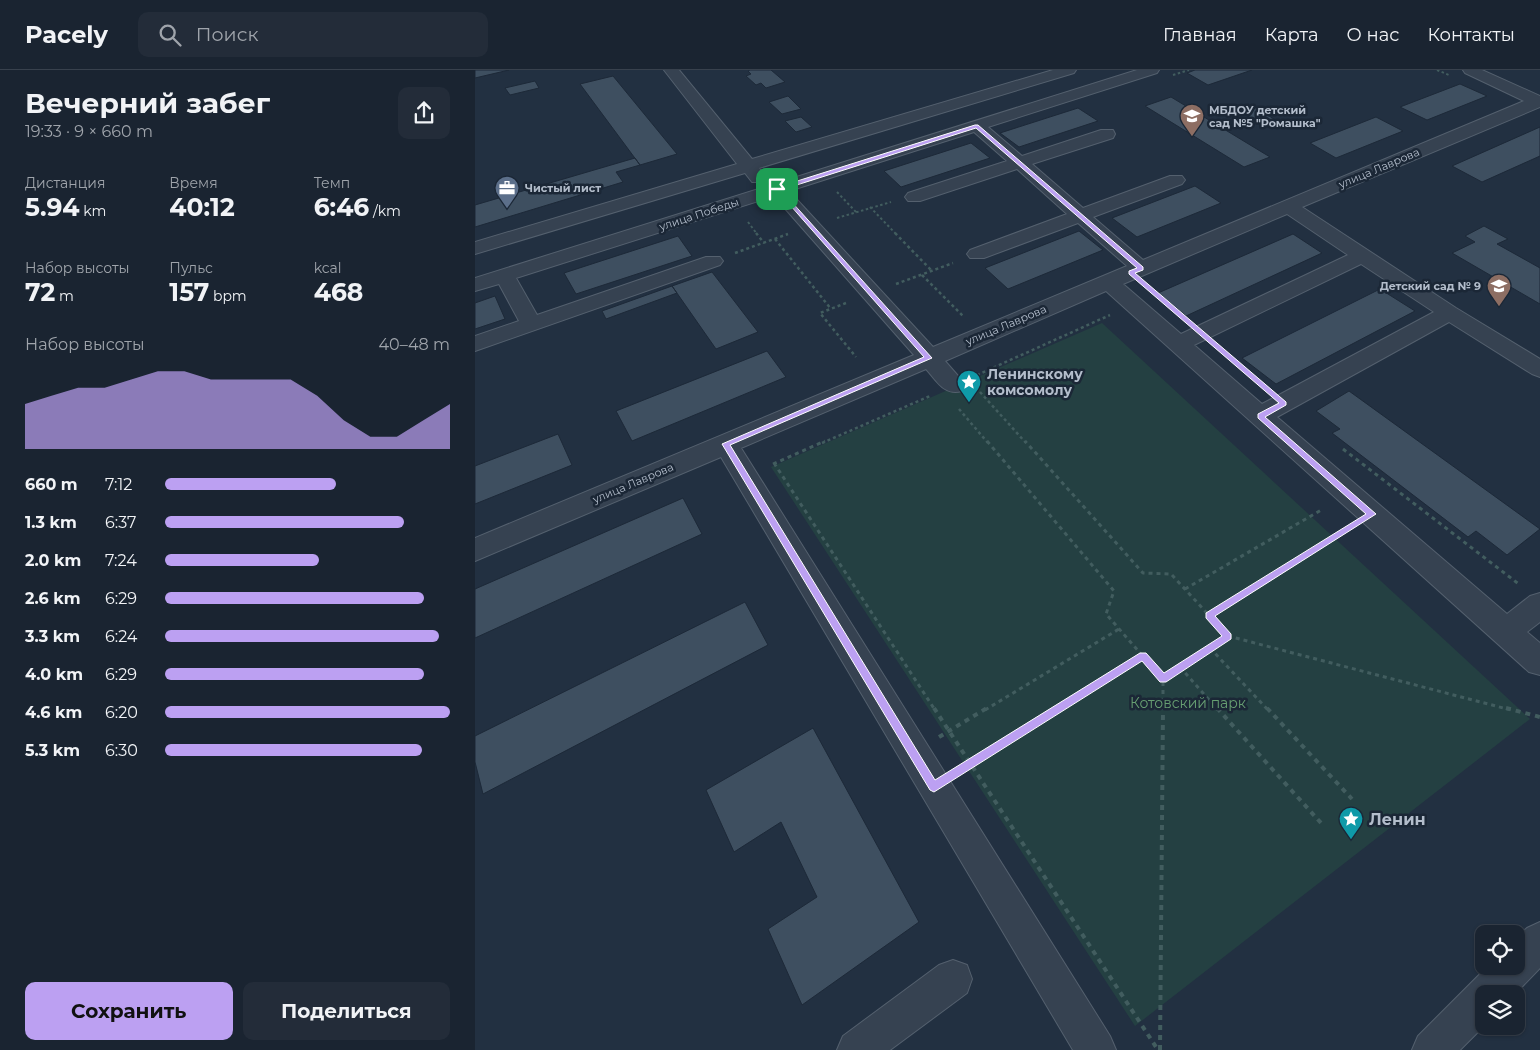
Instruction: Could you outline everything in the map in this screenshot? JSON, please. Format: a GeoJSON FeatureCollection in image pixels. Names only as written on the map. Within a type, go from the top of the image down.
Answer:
{"type":"FeatureCollection","features":[{"type":"Feature","properties":{"kind":"street"},"geometry":{"type":"LineString","coordinates":[[671,70],[748,166],[773,190],[929,358],[955,395]]}},
{"type":"Feature","properties":{"kind":"street"},"geometry":{"type":"LineString","coordinates":[[475,248],[1069,70]]}},
{"type":"Feature","properties":{"kind":"street","name":"улица Победы"},"geometry":{"type":"LineString","coordinates":[[475,285],[1152,70]]}},
{"type":"Feature","properties":{"kind":"street"},"geometry":{"type":"LineString","coordinates":[[1475,71],[1538,101]]}},
{"type":"Feature","properties":{"kind":"street","name":"улица Лаврова"},"geometry":{"type":"LineString","coordinates":[[475,550],[1538,101]]}},
{"type":"Feature","properties":{"kind":"street"},"geometry":{"type":"LineString","coordinates":[[977,126],[1141,268]]}},
{"type":"Feature","properties":{"kind":"street"},"geometry":{"type":"LineString","coordinates":[[914,197],[1107,134]]}},
{"type":"Feature","properties":{"kind":"street"},"geometry":{"type":"LineString","coordinates":[[977,254],[1176,180]]}},
{"type":"Feature","properties":{"kind":"street"},"geometry":{"type":"LineString","coordinates":[[1288,206],[1449,313],[1540,369]]}},
{"type":"Feature","properties":{"kind":"street"},"geometry":{"type":"LineString","coordinates":[[1179,344],[1363,255]]}},
{"type":"Feature","properties":{"kind":"street"},"geometry":{"type":"LineString","coordinates":[[475,344],[713,261]]}},
{"type":"Feature","properties":{"kind":"street"},"geometry":{"type":"LineString","coordinates":[[505,276],[531,324]]}},
{"type":"Feature","properties":{"kind":"street"},"geometry":{"type":"LineString","coordinates":[[1108,282],[1540,662]]}},
{"type":"Feature","properties":{"kind":"street"},"geometry":{"type":"LineString","coordinates":[[1260,416],[1449,313]]}},
{"type":"Feature","properties":{"kind":"street"},"geometry":{"type":"LineString","coordinates":[[726,444],[913,753],[1097,1050]]}},
{"type":"Feature","properties":{"kind":"street"},"geometry":{"type":"LineString","coordinates":[[1506,632],[1532,597]]}},
{"type":"Feature","properties":{"kind":"street"},"geometry":{"type":"LineString","coordinates":[[1525,957],[1540,941]]}},
{"type":"Feature","properties":{"kind":"street"},"geometry":{"type":"LineString","coordinates":[[1497,985],[1507,975]]}},
{"type":"Feature","properties":{"kind":"street"},"geometry":{"type":"LineString","coordinates":[[857,1050],[953,979]]}},
{"type":"Feature","properties":{"kind":"street"},"geometry":{"type":"LineString","coordinates":[[1432,1050],[1475,1007]]}},
{"type":"Feature","properties":{"kind":"path"},"geometry":{"type":"LineString","coordinates":[[870,207],[932,271]]}},
{"type":"Feature","properties":{"kind":"path"},"geometry":{"type":"LineString","coordinates":[[747,221],[764,243]]}},
{"type":"Feature","properties":{"kind":"path"},"geometry":{"type":"LineString","coordinates":[[775,239],[831,309]]}},
{"type":"Feature","properties":{"kind":"path"},"geometry":{"type":"LineString","coordinates":[[922,275],[981,336]]}},
{"type":"Feature","properties":{"kind":"path"},"geometry":{"type":"LineString","coordinates":[[820,313],[856,357]]}},
{"type":"Feature","properties":{"kind":"path"},"geometry":{"type":"LineString","coordinates":[[975,386],[1143,573],[1171,574],[1228,636],[1540,716]]}},
{"type":"Feature","properties":{"kind":"path"},"geometry":{"type":"LineString","coordinates":[[955,395],[1114,591],[1106,614],[1163,679],[1159,1050]]}},
{"type":"Feature","properties":{"kind":"path"},"geometry":{"type":"LineString","coordinates":[[1338,445],[1532,597]]}},
{"type":"Feature","properties":{"kind":"path"},"geometry":{"type":"LineString","coordinates":[[774,464],[1159,1050]]}},
{"type":"Feature","properties":{"kind":"path"},"geometry":{"type":"LineString","coordinates":[[1185,589],[1349,494]]}},
{"type":"Feature","properties":{"kind":"path"},"geometry":{"type":"LineString","coordinates":[[1209,616],[1372,514]]}},
{"type":"Feature","properties":{"kind":"path"},"geometry":{"type":"LineString","coordinates":[[913,753],[1119,629]]}},
{"type":"Feature","properties":{"kind":"path"},"geometry":{"type":"LineString","coordinates":[[1163,679],[1228,636]]}},
{"type":"Feature","properties":{"kind":"path"},"geometry":{"type":"LineString","coordinates":[[1210,648],[1352,800]]}},
{"type":"Feature","properties":{"kind":"path"},"geometry":{"type":"LineString","coordinates":[[934,787],[1143,656]]}},
{"type":"Feature","properties":{"kind":"path"},"geometry":{"type":"LineString","coordinates":[[1180,667],[1321,823]]}},
{"type":"Feature","properties":{"kind":"green space","name":"Котовский парк"},"geometry":{"type":"Polygon","coordinates":[[[1102,323],[1530,719],[1135,1026],[771,467],[1102,323]]]}},
{"type":"Feature","properties":{"kind":"building"},"geometry":{"type":"Polygon","coordinates":[[[475,70],[509,70],[475,78],[475,70]]]}},
{"type":"Feature","properties":{"kind":"building"},"geometry":{"type":"Polygon","coordinates":[[[750,70],[771,70],[785,82],[766,88],[761,83],[756,85],[746,76],[751,74],[748,71],[750,70]]]}},
{"type":"Feature","properties":{"kind":"building"},"geometry":{"type":"Polygon","coordinates":[[[1195,70],[1252,70],[1208,85],[1187,73],[1195,70]]]}},
{"type":"Feature","properties":{"kind":"building"},"geometry":{"type":"Polygon","coordinates":[[[613,76],[677,154],[640,165],[580,84],[613,76]]]}},
{"type":"Feature","properties":{"kind":"building"},"geometry":{"type":"Polygon","coordinates":[[[535,81],[539,88],[510,95],[505,88],[535,81]]]}},
{"type":"Feature","properties":{"kind":"building"},"geometry":{"type":"Polygon","coordinates":[[[1460,84],[1487,96],[1427,120],[1400,107],[1460,84]]]}},
{"type":"Feature","properties":{"kind":"building"},"geometry":{"type":"Polygon","coordinates":[[[788,96],[801,109],[782,114],[769,102],[788,96]]]}},
{"type":"Feature","properties":{"kind":"building"},"geometry":{"type":"Polygon","coordinates":[[[1171,97],[1270,157],[1244,167],[1145,106],[1171,97]]]}},
{"type":"Feature","properties":{"kind":"building"},"geometry":{"type":"Polygon","coordinates":[[[1254,107],[1279,122],[1266,127],[1241,112],[1254,107]]]}},
{"type":"Feature","properties":{"kind":"building"},"geometry":{"type":"Polygon","coordinates":[[[1078,108],[1098,121],[1019,147],[1000,133],[1078,108]]]}},
{"type":"Feature","properties":{"kind":"building"},"geometry":{"type":"Polygon","coordinates":[[[801,117],[812,127],[796,132],[785,121],[801,117]]]}},
{"type":"Feature","properties":{"kind":"building"},"geometry":{"type":"Polygon","coordinates":[[[1376,117],[1403,131],[1336,158],[1310,143],[1376,117]]]}},
{"type":"Feature","properties":{"kind":"building"},"geometry":{"type":"Polygon","coordinates":[[[1540,127],[1540,156],[1482,182],[1452,166],[1540,127]]]}},
{"type":"Feature","properties":{"kind":"building"},"geometry":{"type":"Polygon","coordinates":[[[971,143],[990,158],[901,187],[884,171],[971,143]]]}},
{"type":"Feature","properties":{"kind":"building"},"geometry":{"type":"Polygon","coordinates":[[[635,158],[640,165],[616,172],[623,182],[475,227],[475,205],[635,158]]]}},
{"type":"Feature","properties":{"kind":"building"},"geometry":{"type":"Polygon","coordinates":[[[1195,186],[1221,203],[1137,237],[1112,218],[1195,186]]]}},
{"type":"Feature","properties":{"kind":"building"},"geometry":{"type":"Polygon","coordinates":[[[1484,226],[1508,239],[1497,244],[1540,268],[1540,304],[1452,253],[1475,242],[1465,236],[1484,226]]]}},
{"type":"Feature","properties":{"kind":"building"},"geometry":{"type":"Polygon","coordinates":[[[1079,231],[1103,250],[1008,289],[985,268],[1079,231]]]}},
{"type":"Feature","properties":{"kind":"building"},"geometry":{"type":"Polygon","coordinates":[[[1293,234],[1322,253],[1186,316],[1158,293],[1293,234]]]}},
{"type":"Feature","properties":{"kind":"building"},"geometry":{"type":"Polygon","coordinates":[[[678,236],[692,256],[576,294],[564,273],[678,236]]]}},
{"type":"Feature","properties":{"kind":"building"},"geometry":{"type":"Polygon","coordinates":[[[712,272],[758,332],[716,349],[672,286],[712,272]]]}},
{"type":"Feature","properties":{"kind":"building"},"geometry":{"type":"Polygon","coordinates":[[[672,286],[677,293],[606,319],[602,311],[672,286]]]}},
{"type":"Feature","properties":{"kind":"building"},"geometry":{"type":"Polygon","coordinates":[[[1380,289],[1415,311],[1276,384],[1242,358],[1380,289]]]}},
{"type":"Feature","properties":{"kind":"building"},"geometry":{"type":"Polygon","coordinates":[[[495,296],[505,319],[475,329],[475,303],[495,296]]]}},
{"type":"Feature","properties":{"kind":"building"},"geometry":{"type":"Polygon","coordinates":[[[767,351],[786,377],[632,441],[616,411],[767,351]]]}},
{"type":"Feature","properties":{"kind":"building"},"geometry":{"type":"Polygon","coordinates":[[[1349,391],[1540,529],[1507,555],[1476,531],[1468,537],[1332,433],[1340,429],[1316,411],[1349,391]]]}},
{"type":"Feature","properties":{"kind":"building"},"geometry":{"type":"Polygon","coordinates":[[[558,434],[572,465],[475,504],[475,466],[558,434]]]}},
{"type":"Feature","properties":{"kind":"building"},"geometry":{"type":"Polygon","coordinates":[[[683,498],[702,534],[475,638],[475,589],[683,498]]]}},
{"type":"Feature","properties":{"kind":"building"},"geometry":{"type":"Polygon","coordinates":[[[745,602],[768,645],[483,794],[475,762],[475,736],[745,602]]]}},
{"type":"Feature","properties":{"kind":"building"},"geometry":{"type":"Polygon","coordinates":[[[813,728],[919,922],[802,1005],[768,929],[817,897],[781,822],[734,852],[706,790],[813,728]]]}},
{"type":"Feature","properties":{"kind":"place","name":"МБДОУ детский сад №5 \"Ромашка\""},"geometry":{"type":"Point","coordinates":[1192,137]}},
{"type":"Feature","properties":{"kind":"place","name":"Чистый лист"},"geometry":{"type":"Point","coordinates":[507,209]}},
{"type":"Feature","properties":{"kind":"place","name":"Детский сад № 9"},"geometry":{"type":"Point","coordinates":[1499,307]}},
{"type":"Feature","properties":{"kind":"place","name":"Ленинскому комсомолу"},"geometry":{"type":"Point","coordinates":[969,403]}},
{"type":"Feature","properties":{"kind":"place","name":"Ленин"},"geometry":{"type":"Point","coordinates":[1351,840]}},
{"type":"Feature","properties":{"kind":"route"},"geometry":{"type":"LineString","coordinates":[[977,126],[1141,268],[1131,273],[1284,403],[1260,416],[1372,514],[1209,616],[1228,636],[1163,679],[1143,656],[934,787],[726,444],[929,358],[777,189],[977,126]]}}]}
